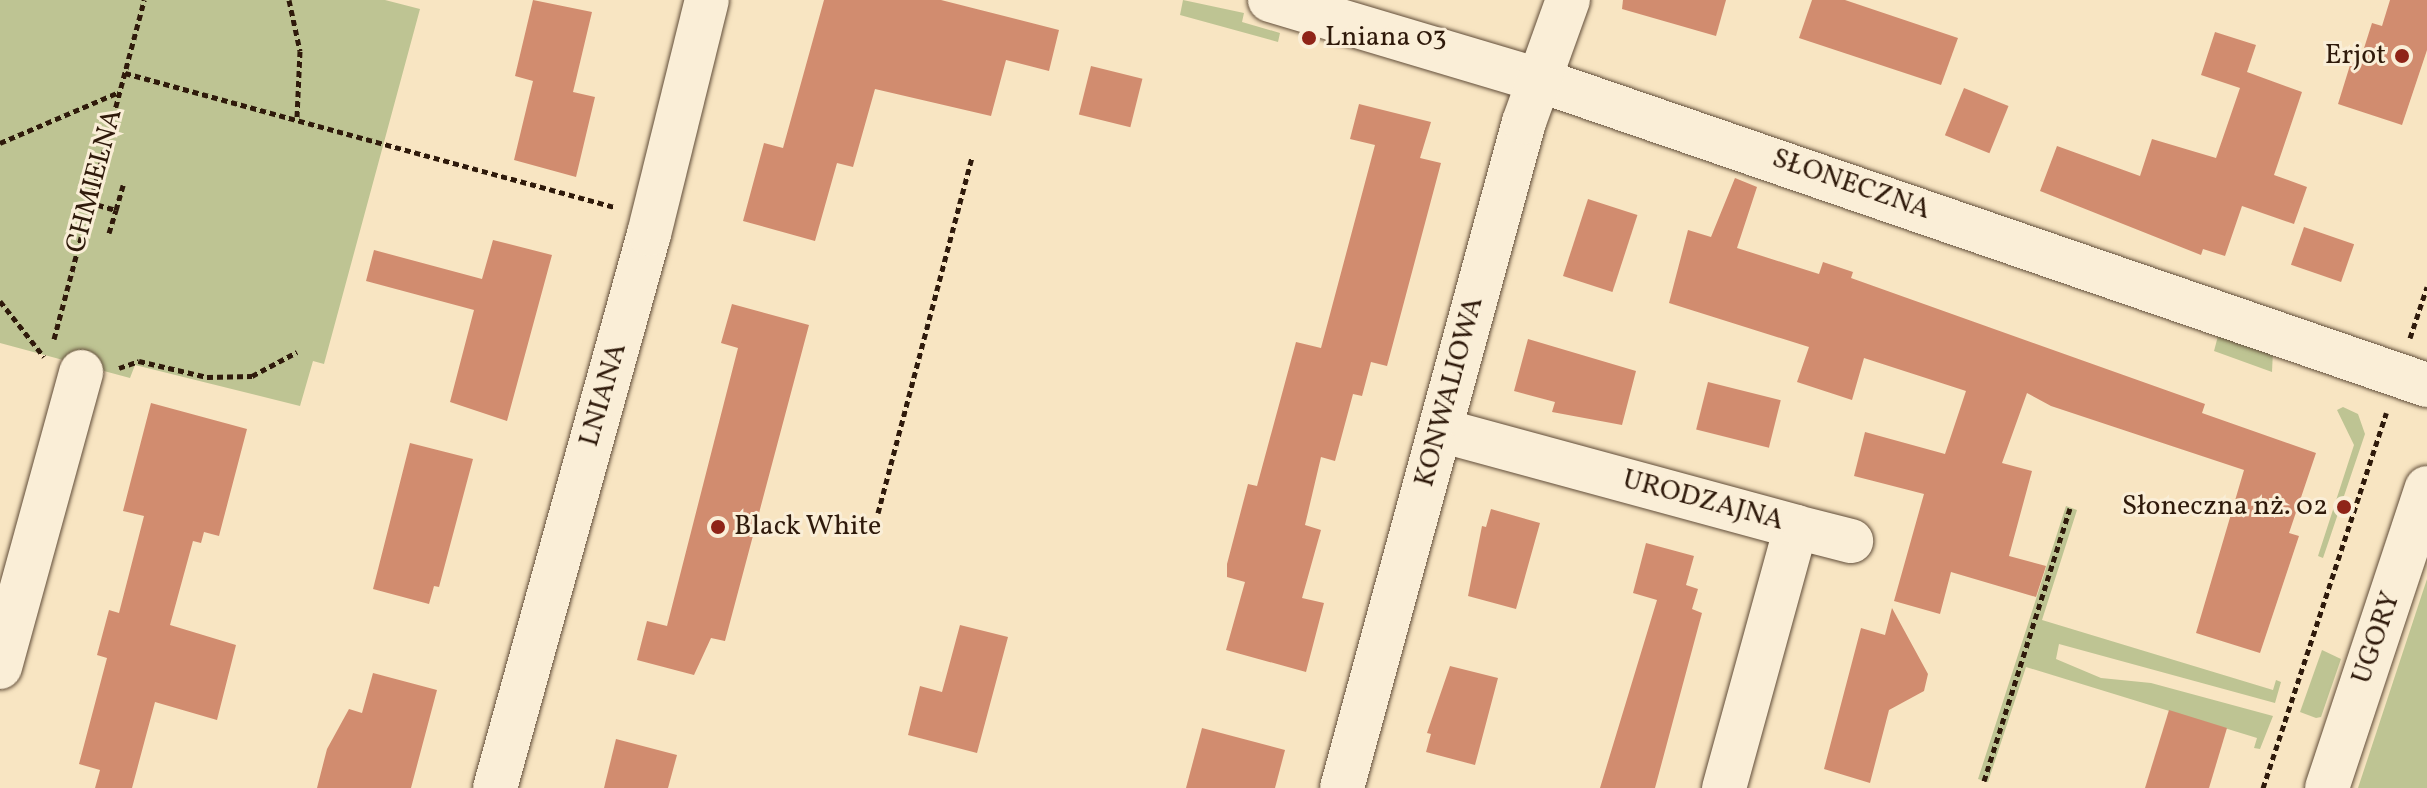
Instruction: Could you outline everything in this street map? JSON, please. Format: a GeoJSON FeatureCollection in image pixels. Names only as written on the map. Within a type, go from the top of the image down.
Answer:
{"type":"FeatureCollection","features":[{"type":"Feature","properties":{"kind":"street","name":"LNIANA"},"geometry":{"type":"LineString","coordinates":[[495,788],[649,234],[707,0]]}},
{"type":"Feature","properties":{"kind":"street","name":"SŁONECZNA"},"geometry":{"type":"LineString","coordinates":[[1270,0],[1542,81],[2412,380]]}},
{"type":"Feature","properties":{"kind":"street","name":"KONWALIOWA"},"geometry":{"type":"LineString","coordinates":[[1342,788],[1524,122],[1542,81],[1568,0]]}},
{"type":"Feature","properties":{"kind":"street"},"geometry":{"type":"LineString","coordinates":[[0,667],[81,368]]}},
{"type":"Feature","properties":{"kind":"street","name":"URODZAJNA"},"geometry":{"type":"LineString","coordinates":[[1440,430],[1796,527],[1724,788]]}},
{"type":"Feature","properties":{"kind":"street","name":"UGORY"},"geometry":{"type":"LineString","coordinates":[[2327,788],[2427,488]]}},
{"type":"Feature","properties":{"kind":"street"},"geometry":{"type":"LineString","coordinates":[[1796,527],[1851,541]]}},
{"type":"Feature","properties":{"kind":"path","name":"CHMIELNA"},"geometry":{"type":"LineString","coordinates":[[81,368],[88,202],[144,0]]}},
{"type":"Feature","properties":{"kind":"path"},"geometry":{"type":"LineString","coordinates":[[289,0],[300,51],[297,118]]}},
{"type":"Feature","properties":{"kind":"path"},"geometry":{"type":"LineString","coordinates":[[125,73],[620,209]]}},
{"type":"Feature","properties":{"kind":"path"},"geometry":{"type":"LineString","coordinates":[[0,143],[119,92]]}},
{"type":"Feature","properties":{"kind":"path"},"geometry":{"type":"LineString","coordinates":[[878,513],[972,158]]}},
{"type":"Feature","properties":{"kind":"path"},"geometry":{"type":"LineString","coordinates":[[109,233],[123,185]]}},
{"type":"Feature","properties":{"kind":"path"},"geometry":{"type":"LineString","coordinates":[[88,202],[116,210]]}},
{"type":"Feature","properties":{"kind":"path"},"geometry":{"type":"LineString","coordinates":[[2263,788],[2412,380],[2427,287]]}},
{"type":"Feature","properties":{"kind":"path"},"geometry":{"type":"LineString","coordinates":[[0,301],[81,368],[139,361],[207,377],[252,376],[297,352]]}},
{"type":"Feature","properties":{"kind":"path"},"geometry":{"type":"LineString","coordinates":[[1984,781],[2070,508]]}},
{"type":"Feature","properties":{"kind":"green space"},"geometry":{"type":"Polygon","coordinates":[[[0,0],[385,0],[420,9],[324,364],[313,361],[300,406],[135,365],[130,378],[0,343],[0,0]]]}},
{"type":"Feature","properties":{"kind":"green space"},"geometry":{"type":"Polygon","coordinates":[[[1183,0],[1244,13],[1242,22],[1280,33],[1278,42],[1180,15],[1183,0]]]}},
{"type":"Feature","properties":{"kind":"green space"},"geometry":{"type":"Polygon","coordinates":[[[2218,336],[2273,350],[2272,372],[2214,351],[2218,336]]]}},
{"type":"Feature","properties":{"kind":"green space"},"geometry":{"type":"Polygon","coordinates":[[[2343,407],[2358,414],[2365,434],[2323,558],[2318,556],[2354,445],[2337,410],[2343,407]]]}},
{"type":"Feature","properties":{"kind":"green space"},"geometry":{"type":"Polygon","coordinates":[[[2066,506],[2077,510],[2042,620],[2273,690],[2276,680],[2281,682],[2275,703],[2059,644],[2056,659],[2101,678],[2151,683],[2273,716],[2260,749],[2254,748],[2257,738],[2026,667],[1988,782],[1978,779],[2066,506]]]}},
{"type":"Feature","properties":{"kind":"green space"},"geometry":{"type":"Polygon","coordinates":[[[2427,579],[2427,788],[2358,788],[2427,579]]]}},
{"type":"Feature","properties":{"kind":"green space"},"geometry":{"type":"Polygon","coordinates":[[[2322,650],[2341,659],[2321,717],[2316,718],[2300,712],[2322,650]]]}},
{"type":"Feature","properties":{"kind":"building"},"geometry":{"type":"Polygon","coordinates":[[[533,0],[592,12],[573,92],[595,97],[576,177],[514,160],[533,81],[515,76],[533,0]]]}},
{"type":"Feature","properties":{"kind":"building"},"geometry":{"type":"Polygon","coordinates":[[[824,0],[941,0],[1059,30],[1049,71],[1006,60],[991,116],[875,89],[853,167],[837,163],[815,241],[743,221],[764,143],[783,148],[824,0]]]}},
{"type":"Feature","properties":{"kind":"building"},"geometry":{"type":"Polygon","coordinates":[[[1623,0],[1726,0],[1716,36],[1622,9],[1623,0]]]}},
{"type":"Feature","properties":{"kind":"building"},"geometry":{"type":"Polygon","coordinates":[[[1812,0],[1845,0],[1958,38],[1941,85],[1799,38],[1812,0]]]}},
{"type":"Feature","properties":{"kind":"building"},"geometry":{"type":"Polygon","coordinates":[[[2390,0],[2427,0],[2427,50],[2402,125],[2338,104],[2351,62],[2359,64],[2372,23],[2382,26],[2390,0]]]}},
{"type":"Feature","properties":{"kind":"building"},"geometry":{"type":"Polygon","coordinates":[[[2215,32],[2256,45],[2247,72],[2302,92],[2274,175],[2307,187],[2294,224],[2242,206],[2225,256],[2203,249],[2201,255],[2040,191],[2057,146],[2140,176],[2152,139],[2216,158],[2240,88],[2201,75],[2215,32]]]}},
{"type":"Feature","properties":{"kind":"building"},"geometry":{"type":"Polygon","coordinates":[[[1091,66],[1142,79],[1130,127],[1079,115],[1091,66]]]}},
{"type":"Feature","properties":{"kind":"building"},"geometry":{"type":"Polygon","coordinates":[[[1964,88],[2009,106],[1989,153],[1945,135],[1964,88]]]}},
{"type":"Feature","properties":{"kind":"building"},"geometry":{"type":"Polygon","coordinates":[[[1359,104],[1431,122],[1420,158],[1441,163],[1387,366],[1371,362],[1362,396],[1353,394],[1335,461],[1321,457],[1305,525],[1321,530],[1302,598],[1324,603],[1306,672],[1226,650],[1245,582],[1227,577],[1227,564],[1248,484],[1257,486],[1296,342],[1321,348],[1375,145],[1350,139],[1359,104]]]}},
{"type":"Feature","properties":{"kind":"building"},"geometry":{"type":"Polygon","coordinates":[[[1735,178],[1757,187],[1737,248],[1819,274],[1823,262],[1853,272],[1851,278],[2205,404],[2202,413],[2316,453],[2289,533],[2299,536],[2260,653],[2196,633],[2244,470],[2051,406],[2027,393],[2002,463],[2032,471],[2009,556],[2046,566],[2036,597],[1951,572],[1940,614],[1894,601],[1924,494],[1854,476],[1865,432],[1945,454],[1966,391],[1864,358],[1852,400],[1797,382],[1809,347],[1669,303],[1688,230],[1711,237],[1735,178]]]}},
{"type":"Feature","properties":{"kind":"building"},"geometry":{"type":"Polygon","coordinates":[[[1588,199],[1637,215],[1612,292],[1563,276],[1588,199]]]}},
{"type":"Feature","properties":{"kind":"building"},"geometry":{"type":"Polygon","coordinates":[[[2304,227],[2354,244],[2341,282],[2291,265],[2304,227]]]}},
{"type":"Feature","properties":{"kind":"building"},"geometry":{"type":"Polygon","coordinates":[[[493,240],[552,255],[507,421],[450,402],[474,310],[366,281],[374,250],[482,279],[493,240]]]}},
{"type":"Feature","properties":{"kind":"building"},"geometry":{"type":"Polygon","coordinates":[[[732,304],[809,325],[725,641],[711,638],[694,675],[637,660],[647,621],[667,626],[738,348],[721,343],[732,304]]]}},
{"type":"Feature","properties":{"kind":"building"},"geometry":{"type":"Polygon","coordinates":[[[1528,339],[1636,371],[1622,425],[1552,412],[1555,402],[1514,391],[1528,339]]]}},
{"type":"Feature","properties":{"kind":"building"},"geometry":{"type":"Polygon","coordinates":[[[1708,382],[1781,400],[1769,448],[1696,430],[1708,382]]]}},
{"type":"Feature","properties":{"kind":"building"},"geometry":{"type":"Polygon","coordinates":[[[151,403],[247,429],[219,536],[204,532],[201,543],[193,541],[170,625],[236,645],[217,720],[155,702],[132,788],[95,788],[100,770],[79,764],[107,658],[97,655],[109,610],[119,613],[144,516],[123,511],[151,403]]]}},
{"type":"Feature","properties":{"kind":"building"},"geometry":{"type":"Polygon","coordinates":[[[410,443],[473,459],[439,587],[434,586],[429,604],[373,589],[410,443]]]}},
{"type":"Feature","properties":{"kind":"building"},"geometry":{"type":"Polygon","coordinates":[[[1491,509],[1540,523],[1516,609],[1468,596],[1482,526],[1486,527],[1491,509]]]}},
{"type":"Feature","properties":{"kind":"building"},"geometry":{"type":"Polygon","coordinates":[[[1646,543],[1694,556],[1686,585],[1698,589],[1692,609],[1702,613],[1655,788],[1600,788],[1657,600],[1633,593],[1646,543]]]}},
{"type":"Feature","properties":{"kind":"building"},"geometry":{"type":"Polygon","coordinates":[[[1892,608],[1928,674],[1924,691],[1889,710],[1870,783],[1824,769],[1861,628],[1885,635],[1892,608]]]}},
{"type":"Feature","properties":{"kind":"building"},"geometry":{"type":"Polygon","coordinates":[[[960,625],[1008,637],[977,753],[908,735],[920,686],[942,692],[960,625]]]}},
{"type":"Feature","properties":{"kind":"building"},"geometry":{"type":"Polygon","coordinates":[[[1450,666],[1498,678],[1475,765],[1426,752],[1431,734],[1427,733],[1450,666]]]}},
{"type":"Feature","properties":{"kind":"building"},"geometry":{"type":"Polygon","coordinates":[[[373,673],[437,690],[411,788],[317,788],[327,749],[349,709],[362,713],[373,673]]]}},
{"type":"Feature","properties":{"kind":"building"},"geometry":{"type":"Polygon","coordinates":[[[2169,710],[2227,728],[2209,788],[2145,788],[2169,710]]]}},
{"type":"Feature","properties":{"kind":"building"},"geometry":{"type":"Polygon","coordinates":[[[1202,728],[1285,750],[1275,788],[1186,788],[1202,728]]]}},
{"type":"Feature","properties":{"kind":"building"},"geometry":{"type":"Polygon","coordinates":[[[616,739],[677,755],[668,788],[604,788],[616,739]]]}},
{"type":"Feature","properties":{"kind":"place","name":"Lniana 03"},"geometry":{"type":"Point","coordinates":[1309,38]}},
{"type":"Feature","properties":{"kind":"place","name":"Erjot"},"geometry":{"type":"Point","coordinates":[2402,56]}},
{"type":"Feature","properties":{"kind":"place","name":"Słoneczna nż. 02"},"geometry":{"type":"Point","coordinates":[2344,507]}},
{"type":"Feature","properties":{"kind":"place","name":"Black White"},"geometry":{"type":"Point","coordinates":[718,527]}}]}
